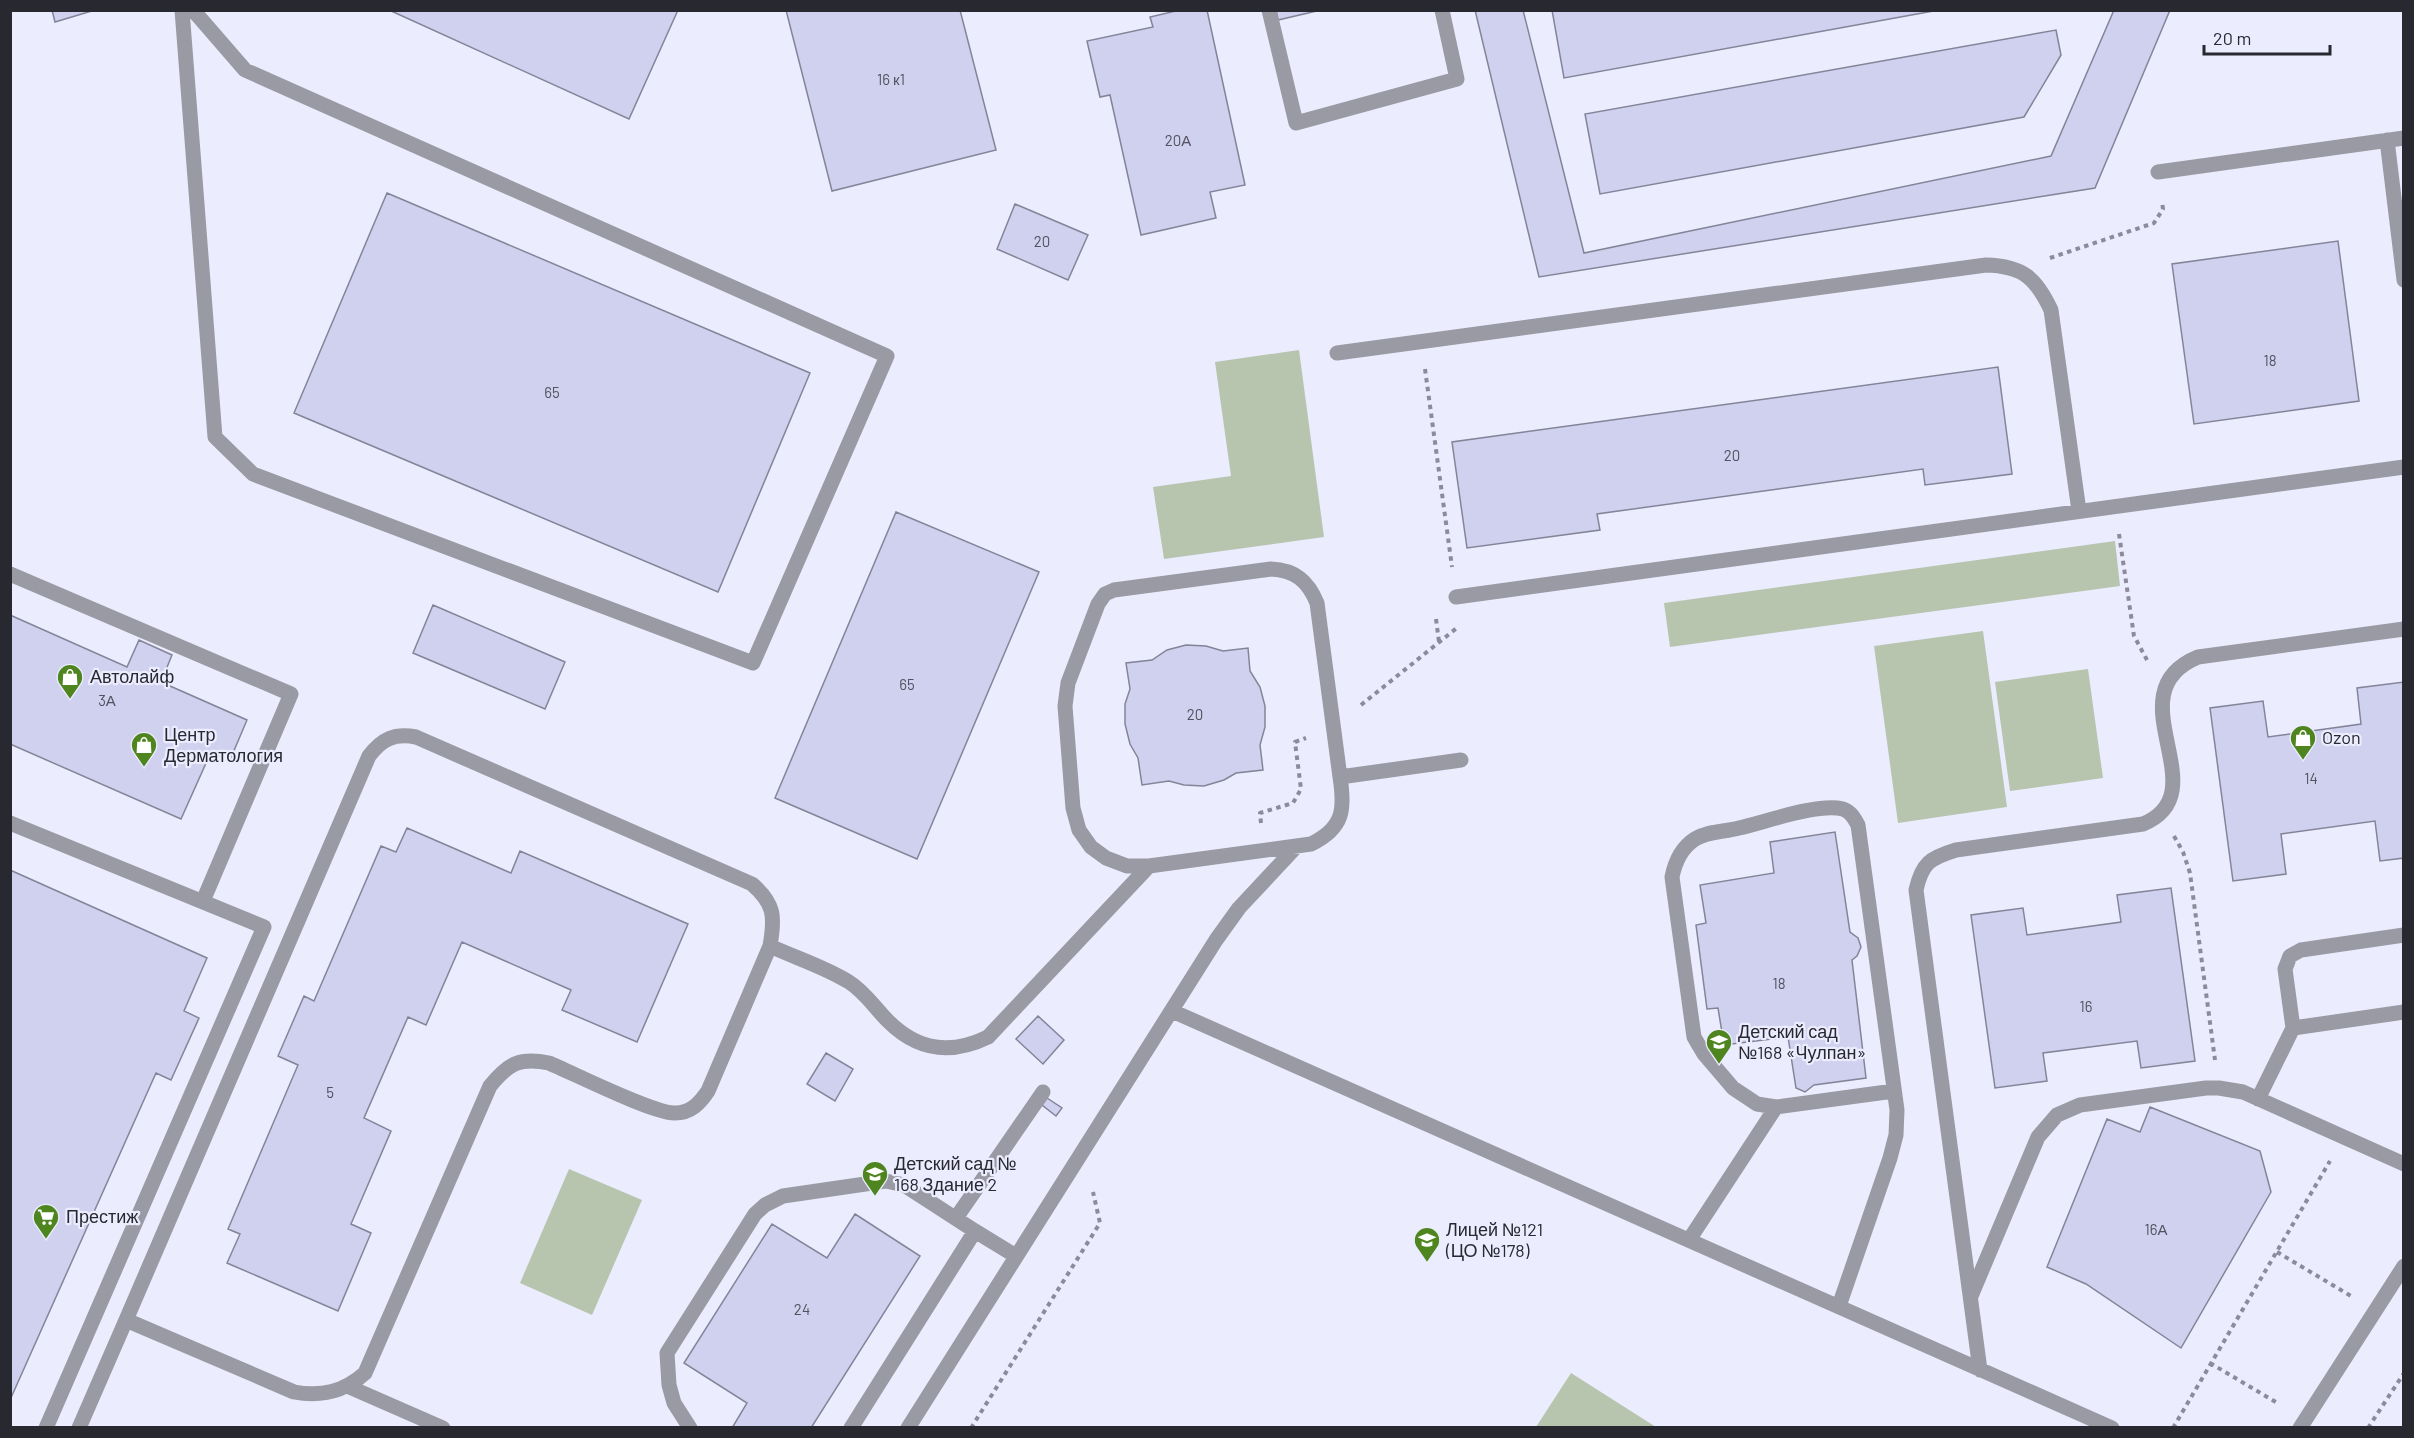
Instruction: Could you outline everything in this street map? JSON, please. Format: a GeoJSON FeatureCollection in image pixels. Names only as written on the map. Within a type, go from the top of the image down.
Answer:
{"type":"FeatureCollection","features":[{"type":"Feature","properties":{"kind":"lane"},"geometry":{"type":"LineString","coordinates":[[182,10],[215,437],[253,474],[753,663],[887,356],[245,70],[193,10]]}},
{"type":"Feature","properties":{"kind":"lane"},"geometry":{"type":"LineString","coordinates":[[1269,10],[1296,123],[1458,79],[1442,10]]}},
{"type":"Feature","properties":{"kind":"lane"},"geometry":{"type":"LineString","coordinates":[[2158,172],[2403,138]]}},
{"type":"Feature","properties":{"kind":"lane"},"geometry":{"type":"LineString","coordinates":[[2387,140],[2403,280]]}},
{"type":"Feature","properties":{"kind":"lane"},"geometry":{"type":"LineString","coordinates":[[1337,353],[1986,265],[2003,265],[2029,276],[2041,289],[2051,310],[2079,511]]}},
{"type":"Feature","properties":{"kind":"lane"},"geometry":{"type":"LineString","coordinates":[[1456,597],[2403,467]]}},
{"type":"Feature","properties":{"kind":"lane"},"geometry":{"type":"LineString","coordinates":[[1270,569],[1283,569],[1295,574],[1311,589],[1317,603],[1333,728],[1343,800],[1341,815],[1335,826],[1323,838],[1311,844],[1149,866],[1127,866],[1106,858],[1091,847],[1079,830],[1072,808],[1066,694],[1071,670],[1098,604],[1105,594],[1114,590],[1270,569]]}},
{"type":"Feature","properties":{"kind":"lane"},"geometry":{"type":"LineString","coordinates":[[10,574],[291,694],[203,901]]}},
{"type":"Feature","properties":{"kind":"lane"},"geometry":{"type":"LineString","coordinates":[[1980,1370],[1916,890],[1919,875],[1927,863],[1936,856],[1956,850],[2143,824],[2162,813],[2169,804],[2174,789],[2162,702],[2165,685],[2182,664],[2198,657],[2403,629]]}},
{"type":"Feature","properties":{"kind":"lane"},"geometry":{"type":"LineString","coordinates":[[79,1428],[369,756],[378,744],[390,737],[403,735],[416,737],[752,884],[763,894],[770,905],[774,922],[770,946],[708,1091],[700,1103],[688,1111],[673,1114],[549,1063],[533,1060],[519,1062],[504,1070],[490,1086],[365,1373],[347,1386],[320,1394],[294,1392],[126,1320]]}},
{"type":"Feature","properties":{"kind":"lane"},"geometry":{"type":"LineString","coordinates":[[1340,777],[1461,760]]}},
{"type":"Feature","properties":{"kind":"lane"},"geometry":{"type":"LineString","coordinates":[[1839,1306],[1894,1147],[1898,1124],[1894,1091],[1858,825],[1853,815],[1834,808],[1788,815],[1743,828],[1709,833],[1695,839],[1675,862],[1672,877],[1694,1037],[1704,1054],[1733,1088],[1758,1104],[1776,1107],[1894,1091]]}},
{"type":"Feature","properties":{"kind":"lane"},"geometry":{"type":"LineString","coordinates":[[10,823],[264,927],[46,1428]]}},
{"type":"Feature","properties":{"kind":"lane"},"geometry":{"type":"LineString","coordinates":[[908,1428],[1239,908],[1297,846]]}},
{"type":"Feature","properties":{"kind":"lane"},"geometry":{"type":"LineString","coordinates":[[770,946],[848,982],[867,996],[895,1027],[914,1040],[934,1048],[960,1048],[988,1037],[1149,866]]}},
{"type":"Feature","properties":{"kind":"lane"},"geometry":{"type":"LineString","coordinates":[[2258,1099],[2293,1028],[2285,969],[2290,956],[2301,950],[2403,935]]}},
{"type":"Feature","properties":{"kind":"lane"},"geometry":{"type":"LineString","coordinates":[[1172,1011],[2112,1428]]}},
{"type":"Feature","properties":{"kind":"lane"},"geometry":{"type":"LineString","coordinates":[[2293,1028],[2403,1012]]}},
{"type":"Feature","properties":{"kind":"lane"},"geometry":{"type":"LineString","coordinates":[[1971,1296],[2038,1137],[2057,1115],[2080,1105],[2219,1088],[2243,1092],[2403,1164]]}},
{"type":"Feature","properties":{"kind":"lane"},"geometry":{"type":"LineString","coordinates":[[956,1218],[1043,1092]]}},
{"type":"Feature","properties":{"kind":"lane"},"geometry":{"type":"LineString","coordinates":[[1689,1240],[1776,1107]]}},
{"type":"Feature","properties":{"kind":"lane"},"geometry":{"type":"LineString","coordinates":[[690,1428],[674,1403],[669,1384],[667,1353],[755,1214],[765,1205],[783,1196],[886,1181],[904,1185],[1016,1256]]}},
{"type":"Feature","properties":{"kind":"lane"},"geometry":{"type":"LineString","coordinates":[[851,1428],[975,1230]]}},
{"type":"Feature","properties":{"kind":"lane"},"geometry":{"type":"LineString","coordinates":[[2302,1423],[2403,1266]]}},
{"type":"Feature","properties":{"kind":"lane"},"geometry":{"type":"LineString","coordinates":[[347,1386],[443,1428]]}},
{"type":"Feature","properties":{"kind":"path"},"geometry":{"type":"LineString","coordinates":[[2016,269],[2154,223],[2163,209],[2158,172]]}},
{"type":"Feature","properties":{"kind":"path"},"geometry":{"type":"LineString","coordinates":[[1421,342],[1456,597]]}},
{"type":"Feature","properties":{"kind":"path"},"geometry":{"type":"LineString","coordinates":[[2116,507],[2134,636],[2144,656],[2165,685]]}},
{"type":"Feature","properties":{"kind":"path"},"geometry":{"type":"LineString","coordinates":[[1333,728],[1502,590]]}},
{"type":"Feature","properties":{"kind":"path"},"geometry":{"type":"LineString","coordinates":[[2162,813],[2183,852],[2190,873],[2219,1088]]}},
{"type":"Feature","properties":{"kind":"path"},"geometry":{"type":"LineString","coordinates":[[2173,1428],[2344,1137]]}},
{"type":"Feature","properties":{"kind":"path"},"geometry":{"type":"LineString","coordinates":[[971,1428],[1100,1223],[1091,1186]]}},
{"type":"Feature","properties":{"kind":"path"},"geometry":{"type":"LineString","coordinates":[[2277,1252],[2375,1310]]}},
{"type":"Feature","properties":{"kind":"path"},"geometry":{"type":"LineString","coordinates":[[2211,1363],[2302,1423]]}},
{"type":"Feature","properties":{"kind":"path"},"geometry":{"type":"LineString","coordinates":[[2368,1428],[2403,1373]]}},
{"type":"Feature","properties":{"kind":"green space"},"geometry":{"type":"Polygon","coordinates":[[[1299,350],[1324,537],[1164,559],[1153,487],[1231,476],[1215,362],[1299,350]]]}},
{"type":"Feature","properties":{"kind":"green space"},"geometry":{"type":"Polygon","coordinates":[[[2115,541],[2120,586],[1670,647],[1664,603],[2115,541]]]}},
{"type":"Feature","properties":{"kind":"green space"},"geometry":{"type":"Polygon","coordinates":[[[1983,631],[2007,807],[1898,823],[1874,646],[1983,631]]]}},
{"type":"Feature","properties":{"kind":"green space"},"geometry":{"type":"Polygon","coordinates":[[[2088,669],[2103,778],[2010,791],[1995,682],[2088,669]]]}},
{"type":"Feature","properties":{"kind":"green space"},"geometry":{"type":"Polygon","coordinates":[[[569,1169],[642,1200],[592,1315],[520,1283],[569,1169]]]}},
{"type":"Feature","properties":{"kind":"green space"},"geometry":{"type":"Polygon","coordinates":[[[1571,1373],[1656,1427],[1536,1427],[1571,1373]]]}},
{"type":"Feature","properties":{"kind":"building"},"geometry":{"type":"Polygon","coordinates":[[[52,10],[95,10],[55,22],[52,10]]]}},
{"type":"Feature","properties":{"kind":"building"},"geometry":{"type":"Polygon","coordinates":[[[389,10],[678,10],[629,119],[389,10]]]}},
{"type":"Feature","properties":{"kind":"building"},"geometry":{"type":"Polygon","coordinates":[[[786,10],[960,10],[996,150],[832,191],[786,10]]]}},
{"type":"Feature","properties":{"kind":"building"},"geometry":{"type":"Polygon","coordinates":[[[1180,10],[1207,10],[1245,185],[1210,192],[1216,218],[1141,235],[1110,95],[1100,97],[1087,41],[1153,27],[1150,17],[1180,10]]]}},
{"type":"Feature","properties":{"kind":"building"},"geometry":{"type":"Polygon","coordinates":[[[1276,10],[1321,10],[1278,20],[1276,10]]]}},
{"type":"Feature","properties":{"kind":"building"},"geometry":{"type":"Polygon","coordinates":[[[1475,10],[1523,10],[1584,253],[2051,156],[2114,10],[2170,10],[2095,188],[1539,277],[1475,10]]]}},
{"type":"Feature","properties":{"kind":"building"},"geometry":{"type":"Polygon","coordinates":[[[1552,10],[1939,10],[1564,78],[1552,10]]]}},
{"type":"Feature","properties":{"kind":"building"},"geometry":{"type":"Polygon","coordinates":[[[2056,30],[2061,55],[2024,117],[1600,194],[1585,114],[2056,30]]]}},
{"type":"Feature","properties":{"kind":"building"},"geometry":{"type":"Polygon","coordinates":[[[387,193],[810,373],[718,592],[294,413],[387,193]]]}},
{"type":"Feature","properties":{"kind":"building"},"geometry":{"type":"Polygon","coordinates":[[[1015,204],[1088,235],[1068,280],[997,249],[1015,204]]]}},
{"type":"Feature","properties":{"kind":"building"},"geometry":{"type":"Polygon","coordinates":[[[2338,241],[2359,401],[2194,424],[2172,264],[2338,241]]]}},
{"type":"Feature","properties":{"kind":"building"},"geometry":{"type":"Polygon","coordinates":[[[1998,367],[2012,474],[1925,485],[1923,469],[1597,514],[1600,530],[1467,548],[1452,442],[1998,367]]]}},
{"type":"Feature","properties":{"kind":"building"},"geometry":{"type":"Polygon","coordinates":[[[896,512],[1039,572],[917,859],[775,798],[896,512]]]}},
{"type":"Feature","properties":{"kind":"building"},"geometry":{"type":"Polygon","coordinates":[[[433,605],[565,662],[545,709],[413,653],[433,605]]]}},
{"type":"Feature","properties":{"kind":"building"},"geometry":{"type":"Polygon","coordinates":[[[10,615],[127,667],[139,640],[172,655],[161,682],[247,720],[230,760],[211,752],[181,819],[10,744],[10,615]]]}},
{"type":"Feature","properties":{"kind":"building"},"geometry":{"type":"Polygon","coordinates":[[[1186,645],[1206,646],[1223,651],[1248,648],[1250,671],[1260,687],[1265,706],[1265,727],[1260,745],[1263,770],[1236,773],[1224,780],[1204,786],[1184,785],[1169,781],[1142,785],[1138,758],[1130,744],[1125,724],[1125,704],[1130,689],[1126,663],[1152,660],[1167,650],[1186,645]]]}},
{"type":"Feature","properties":{"kind":"building"},"geometry":{"type":"Polygon","coordinates":[[[2404,682],[2404,858],[2380,861],[2375,821],[2281,834],[2286,874],[2233,881],[2210,708],[2263,701],[2268,737],[2361,724],[2357,688],[2404,682]]]}},
{"type":"Feature","properties":{"kind":"building"},"geometry":{"type":"Polygon","coordinates":[[[407,828],[511,873],[520,851],[688,924],[637,1042],[562,1010],[571,990],[462,942],[426,1025],[408,1017],[364,1118],[391,1131],[351,1224],[371,1233],[338,1311],[227,1263],[240,1234],[228,1229],[298,1065],[278,1056],[304,996],[314,1001],[381,846],[396,852],[407,828]]]}},
{"type":"Feature","properties":{"kind":"building"},"geometry":{"type":"Polygon","coordinates":[[[1835,832],[1850,932],[1858,938],[1861,947],[1857,956],[1852,960],[1866,1078],[1814,1085],[1805,1092],[1796,1088],[1788,1037],[1724,1045],[1718,1008],[1707,1009],[1696,925],[1706,923],[1700,885],[1774,873],[1770,842],[1835,832]]]}},
{"type":"Feature","properties":{"kind":"building","name":"Престиж"},"geometry":{"type":"Polygon","coordinates":[[[10,870],[207,958],[184,1011],[199,1018],[171,1080],[156,1073],[10,1400],[10,870]]]}},
{"type":"Feature","properties":{"kind":"building"},"geometry":{"type":"Polygon","coordinates":[[[2171,888],[2195,1061],[2141,1068],[2137,1041],[2043,1053],[2047,1081],[1995,1088],[1971,915],[2023,908],[2027,935],[2121,922],[2117,895],[2171,888]]]}},
{"type":"Feature","properties":{"kind":"building"},"geometry":{"type":"Polygon","coordinates":[[[1038,1016],[1064,1040],[1043,1064],[1016,1039],[1038,1016]]]}},
{"type":"Feature","properties":{"kind":"building"},"geometry":{"type":"Polygon","coordinates":[[[826,1053],[853,1069],[835,1101],[807,1084],[826,1053]]]}},
{"type":"Feature","properties":{"kind":"building"},"geometry":{"type":"Polygon","coordinates":[[[1047,1098],[1062,1108],[1056,1116],[1042,1105],[1047,1098]]]}},
{"type":"Feature","properties":{"kind":"building"},"geometry":{"type":"Polygon","coordinates":[[[2150,1107],[2260,1151],[2271,1192],[2181,1348],[2086,1284],[2047,1267],[2107,1119],[2140,1132],[2150,1107]]]}},
{"type":"Feature","properties":{"kind":"building"},"geometry":{"type":"Polygon","coordinates":[[[855,1214],[920,1256],[811,1428],[732,1428],[747,1403],[684,1363],[772,1224],[827,1258],[855,1214]]]}},
{"type":"Feature","properties":{"kind":"place","name":"Автолайф"},"geometry":{"type":"Point","coordinates":[70,700]}},
{"type":"Feature","properties":{"kind":"place","name":"Ozon"},"geometry":{"type":"Point","coordinates":[2303,761]}},
{"type":"Feature","properties":{"kind":"place","name":"Центр Дерматология"},"geometry":{"type":"Point","coordinates":[144,768]}},
{"type":"Feature","properties":{"kind":"place","name":"Детский сад №168 «Чулпан»"},"geometry":{"type":"Point","coordinates":[1719,1065]}},
{"type":"Feature","properties":{"kind":"place","name":"Детский сад № 168 Здание 2"},"geometry":{"type":"Point","coordinates":[875,1197]}},
{"type":"Feature","properties":{"kind":"place","name":"Престиж"},"geometry":{"type":"Point","coordinates":[46,1240]}},
{"type":"Feature","properties":{"kind":"place","name":"Лицей №121 (ЦО №178)"},"geometry":{"type":"Point","coordinates":[1427,1263]}}]}
